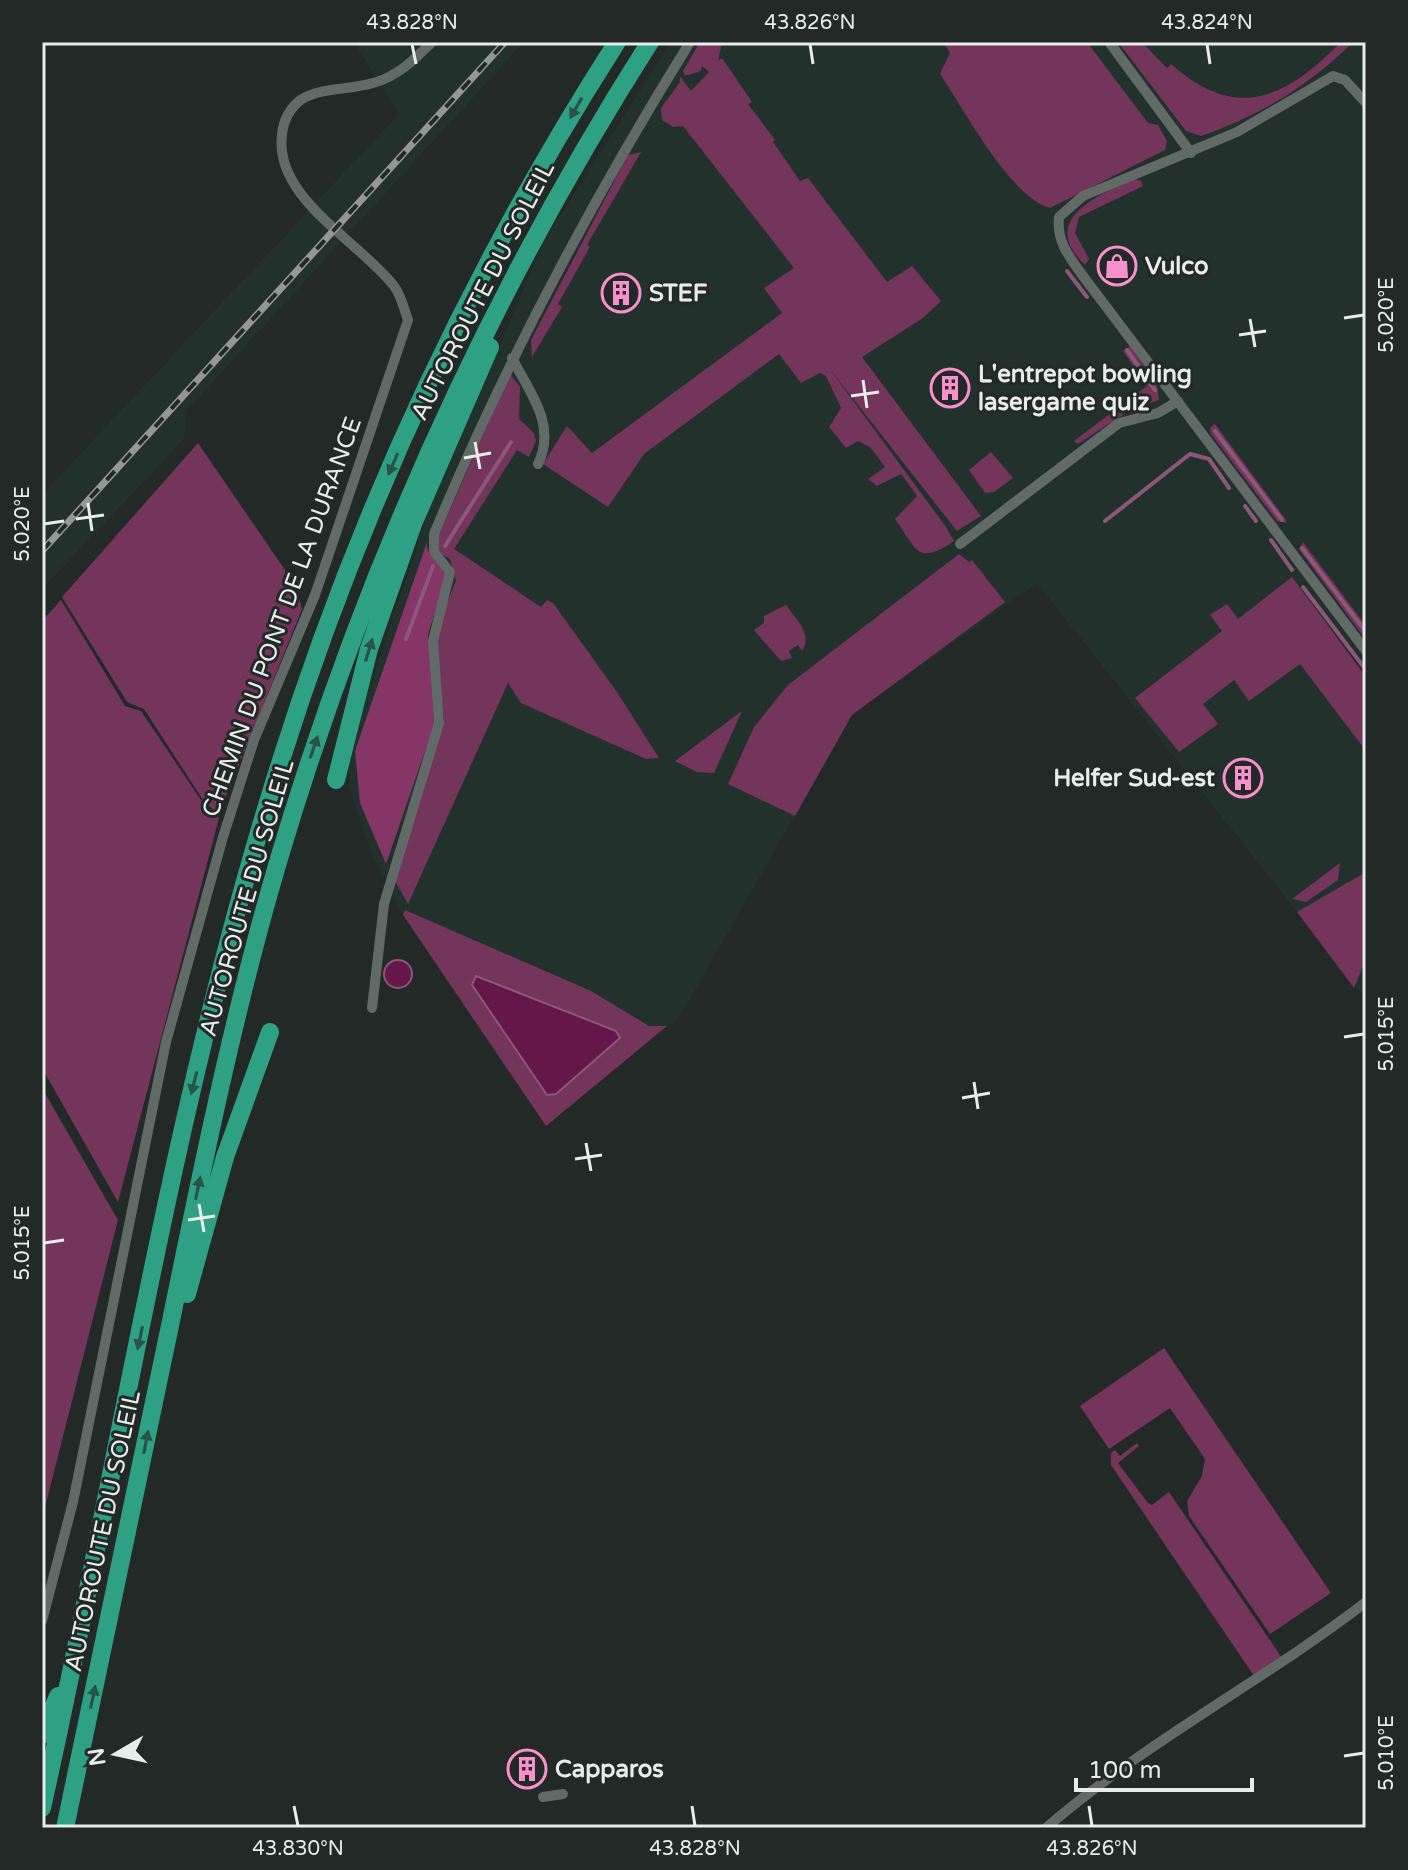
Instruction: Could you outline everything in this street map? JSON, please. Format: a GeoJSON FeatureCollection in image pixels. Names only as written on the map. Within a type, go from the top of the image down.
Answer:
{"type":"FeatureCollection","features":[{"type":"Feature","properties":{"kind":"highway","name":"AUTOROUTE DU SOLEIL"},"geometry":{"type":"LineString","coordinates":[[42,1808],[190,1098],[252,859],[307,683],[383,487],[439,362],[511,220],[617,42]]}},
{"type":"Feature","properties":{"kind":"highway","name":"AUTOROUTE DU SOLEIL"},"geometry":{"type":"LineString","coordinates":[[65,1828],[215,1112],[272,881],[300,788],[350,643],[448,405],[519,262],[650,42]]}},
{"type":"Feature","properties":{"kind":"highway"},"geometry":{"type":"LineString","coordinates":[[336,780],[369,649],[413,524],[506,310],[519,262]]}},
{"type":"Feature","properties":{"kind":"highway"},"geometry":{"type":"LineString","coordinates":[[155,1396],[225,1157],[270,1032]]}},
{"type":"Feature","properties":{"kind":"highway"},"geometry":{"type":"LineString","coordinates":[[42,1735],[76,1649]]}},
{"type":"Feature","properties":{"kind":"street","name":"CHEMIN DU PONT DE LA DURANCE"},"geometry":{"type":"LineString","coordinates":[[42,1621],[73,1502],[166,1042],[223,837],[254,740],[315,595],[408,320],[396,289],[294,186],[282,156],[283,127],[301,100],[313,94],[376,83],[405,67],[432,42]]}},
{"type":"Feature","properties":{"kind":"street"},"geometry":{"type":"LineString","coordinates":[[372,1008],[384,904],[439,723],[433,641],[450,572],[432,544],[512,358],[615,166],[690,42]]}},
{"type":"Feature","properties":{"kind":"street"},"geometry":{"type":"LineString","coordinates":[[1109,42],[1191,153]]}},
{"type":"Feature","properties":{"kind":"street"},"geometry":{"type":"LineString","coordinates":[[1366,103],[1345,80],[1333,76],[1279,110],[1191,153],[1083,196],[1059,217],[1058,227],[1061,244],[1366,651]]}},
{"type":"Feature","properties":{"kind":"street"},"geometry":{"type":"LineString","coordinates":[[512,358],[539,409],[545,432],[547,444],[538,464]]}},
{"type":"Feature","properties":{"kind":"street"},"geometry":{"type":"LineString","coordinates":[[960,544],[1119,423],[1158,413],[1178,401]]}},
{"type":"Feature","properties":{"kind":"street"},"geometry":{"type":"LineString","coordinates":[[1046,1828],[1079,1799],[1182,1725],[1366,1602]]}},
{"type":"Feature","properties":{"kind":"street"},"geometry":{"type":"LineString","coordinates":[[543,1797],[563,1794]]}},
{"type":"Feature","properties":{"kind":"shaded area"},"geometry":{"type":"Polygon","coordinates":[[[354,42],[524,42],[187,410],[184,439],[42,589],[42,495],[399,114],[354,42]]]}},
{"type":"Feature","properties":{"kind":"shaded area"},"geometry":{"type":"Polygon","coordinates":[[[671,42],[1366,42],[1366,999],[1037,583],[852,715],[680,1016],[546,1126],[403,915],[369,846],[349,786],[348,751],[429,510],[545,240],[671,42]]]}},
{"type":"Feature","properties":{"kind":"shaded area"},"geometry":{"type":"Polygon","coordinates":[[[700,42],[722,42],[718,61],[722,58],[752,102],[748,104],[775,140],[773,142],[800,181],[808,178],[887,282],[912,266],[941,301],[923,318],[862,357],[981,516],[957,531],[829,368],[946,527],[954,541],[942,549],[925,553],[919,551],[895,519],[917,496],[901,474],[877,486],[868,479],[885,467],[871,448],[858,441],[846,448],[829,427],[841,408],[826,376],[820,373],[801,383],[779,354],[644,454],[608,507],[543,464],[567,426],[592,453],[782,313],[764,288],[794,268],[683,126],[673,127],[662,120],[661,108],[680,82],[680,76],[691,91],[709,72],[702,66],[701,71],[685,76],[683,71],[700,42]]]}},
{"type":"Feature","properties":{"kind":"shaded area"},"geometry":{"type":"Polygon","coordinates":[[[943,42],[1087,42],[1148,123],[1158,125],[1167,141],[1165,150],[1050,208],[1035,201],[1019,187],[989,150],[940,74],[950,53],[943,42]]]}},
{"type":"Feature","properties":{"kind":"shaded area"},"geometry":{"type":"Polygon","coordinates":[[[1118,42],[1142,42],[1167,68],[1171,64],[1195,82],[1217,93],[1239,98],[1280,89],[1300,78],[1341,42],[1353,42],[1319,72],[1282,98],[1243,119],[1201,136],[1186,131],[1118,42]]]}},
{"type":"Feature","properties":{"kind":"shaded area"},"geometry":{"type":"Polygon","coordinates":[[[641,152],[587,245],[590,247],[558,304],[562,307],[532,357],[531,340],[628,155],[641,152]]]}},
{"type":"Feature","properties":{"kind":"shaded area"},"geometry":{"type":"Polygon","coordinates":[[[1134,179],[1141,181],[1143,186],[1079,217],[1075,233],[1089,259],[1085,265],[1072,249],[1067,234],[1070,222],[1090,201],[1134,179]]]}},
{"type":"Feature","properties":{"kind":"shaded area"},"geometry":{"type":"Polygon","coordinates":[[[1130,346],[1157,385],[1159,400],[1130,410],[1078,444],[1074,441],[1147,386],[1123,351],[1130,346]]]}},
{"type":"Feature","properties":{"kind":"shaded area"},"geometry":{"type":"Polygon","coordinates":[[[510,374],[520,387],[519,419],[534,433],[536,441],[529,457],[517,450],[454,549],[541,607],[547,600],[553,603],[617,692],[659,758],[646,759],[521,703],[508,683],[408,904],[395,881],[444,719],[436,640],[456,581],[450,559],[439,553],[437,539],[510,374]]]}},
{"type":"Feature","properties":{"kind":"shaded area"},"geometry":{"type":"Polygon","coordinates":[[[1215,424],[1286,523],[1277,521],[1211,434],[1210,428],[1215,424]]]}},
{"type":"Feature","properties":{"kind":"shaded area"},"geometry":{"type":"Polygon","coordinates":[[[198,443],[296,586],[302,609],[219,814],[205,803],[144,709],[127,702],[62,597],[198,443]]]}},
{"type":"Feature","properties":{"kind":"shaded area"},"geometry":{"type":"Polygon","coordinates":[[[991,452],[1013,478],[994,492],[985,493],[969,470],[991,452]]]}},
{"type":"Feature","properties":{"kind":"shaded area"},"geometry":{"type":"Polygon","coordinates":[[[427,542],[429,553],[446,578],[428,634],[434,725],[386,864],[360,803],[355,751],[427,542]]]}},
{"type":"Feature","properties":{"kind":"shaded area"},"geometry":{"type":"Polygon","coordinates":[[[1303,542],[1366,626],[1366,640],[1299,549],[1303,542]]]}},
{"type":"Feature","properties":{"kind":"shaded area"},"geometry":{"type":"Polygon","coordinates":[[[959,554],[969,562],[972,560],[1005,602],[852,715],[795,816],[728,784],[754,727],[788,685],[959,554]]]}},
{"type":"Feature","properties":{"kind":"shaded area"},"geometry":{"type":"Polygon","coordinates":[[[1292,577],[1366,677],[1366,751],[1300,664],[1249,701],[1234,680],[1203,704],[1218,724],[1179,752],[1135,698],[1222,631],[1210,615],[1227,604],[1238,619],[1292,577]]]}},
{"type":"Feature","properties":{"kind":"shaded area"},"geometry":{"type":"Polygon","coordinates":[[[61,600],[125,706],[141,711],[205,806],[219,818],[118,1202],[42,1068],[42,621],[61,600]]]}},
{"type":"Feature","properties":{"kind":"shaded area"},"geometry":{"type":"Polygon","coordinates":[[[786,605],[802,627],[806,639],[802,651],[798,645],[789,651],[792,658],[781,661],[754,630],[764,623],[764,616],[786,605]]]}},
{"type":"Feature","properties":{"kind":"shaded area"},"geometry":{"type":"Polygon","coordinates":[[[742,711],[714,773],[697,772],[675,761],[742,711]]]}},
{"type":"Feature","properties":{"kind":"shaded area"},"geometry":{"type":"Polygon","coordinates":[[[1340,863],[1338,880],[1306,902],[1292,899],[1340,863]]]}},
{"type":"Feature","properties":{"kind":"shaded area"},"geometry":{"type":"Polygon","coordinates":[[[1366,872],[1366,959],[1354,988],[1297,912],[1366,872]]]}},
{"type":"Feature","properties":{"kind":"shaded area"},"geometry":{"type":"Polygon","coordinates":[[[405,910],[591,991],[649,1026],[667,1026],[546,1126],[403,915],[405,910]]]}},
{"type":"Feature","properties":{"kind":"shaded area"},"geometry":{"type":"Polygon","coordinates":[[[398,960],[408,964],[412,974],[408,984],[398,988],[388,984],[384,974],[388,964],[398,960]]]}},
{"type":"Feature","properties":{"kind":"shaded area"},"geometry":{"type":"Polygon","coordinates":[[[476,976],[616,1031],[620,1038],[556,1094],[547,1095],[472,985],[476,976]]]}},
{"type":"Feature","properties":{"kind":"shaded area"},"geometry":{"type":"Polygon","coordinates":[[[42,1088],[118,1220],[42,1519],[42,1088]]]}},
{"type":"Feature","properties":{"kind":"shaded area"},"geometry":{"type":"Polygon","coordinates":[[[1164,1348],[1331,1593],[1270,1634],[1189,1516],[1187,1501],[1202,1476],[1205,1459],[1170,1408],[1109,1449],[1080,1406],[1164,1348]]]}},
{"type":"Feature","properties":{"kind":"shaded area"},"geometry":{"type":"Polygon","coordinates":[[[1137,1443],[1139,1446],[1118,1463],[1148,1503],[1152,1505],[1169,1492],[1282,1658],[1254,1676],[1111,1465],[1111,1453],[1115,1450],[1120,1456],[1137,1443]]]}},
{"type":"Feature","properties":{"kind":"waterway"},"geometry":{"type":"LineString","coordinates":[[1067,271],[1087,297]]}},
{"type":"Feature","properties":{"kind":"waterway"},"geometry":{"type":"LineString","coordinates":[[1127,350],[1155,390]]}},
{"type":"Feature","properties":{"kind":"waterway"},"geometry":{"type":"LineString","coordinates":[[1215,431],[1282,520]]}},
{"type":"Feature","properties":{"kind":"waterway"},"geometry":{"type":"LineString","coordinates":[[445,546],[511,442]]}},
{"type":"Feature","properties":{"kind":"waterway"},"geometry":{"type":"LineString","coordinates":[[1105,521],[1190,454],[1209,459],[1229,488]]}},
{"type":"Feature","properties":{"kind":"waterway"},"geometry":{"type":"LineString","coordinates":[[1245,506],[1256,521]]}},
{"type":"Feature","properties":{"kind":"waterway"},"geometry":{"type":"LineString","coordinates":[[1271,540],[1292,570]]}},
{"type":"Feature","properties":{"kind":"waterway"},"geometry":{"type":"LineString","coordinates":[[1302,548],[1366,632]]}},
{"type":"Feature","properties":{"kind":"waterway"},"geometry":{"type":"LineString","coordinates":[[406,639],[433,566]]}},
{"type":"Feature","properties":{"kind":"waterway"},"geometry":{"type":"LineString","coordinates":[[1303,587],[1366,670]]}},
{"type":"Feature","properties":{"kind":"railway"},"geometry":{"type":"LineString","coordinates":[[42,551],[505,42]]}},
{"type":"Feature","properties":{"kind":"place","name":"Vulco"},"geometry":{"type":"Point","coordinates":[1117,266]}},
{"type":"Feature","properties":{"kind":"place","name":"STEF"},"geometry":{"type":"Point","coordinates":[621,293]}},
{"type":"Feature","properties":{"kind":"place","name":"L'entrepot bowling lasergame quiz"},"geometry":{"type":"Point","coordinates":[950,388]}},
{"type":"Feature","properties":{"kind":"place","name":"Helfer Sud-est"},"geometry":{"type":"Point","coordinates":[1243,778]}},
{"type":"Feature","properties":{"kind":"place","name":"Capparos"},"geometry":{"type":"Point","coordinates":[527,1769]}}]}
